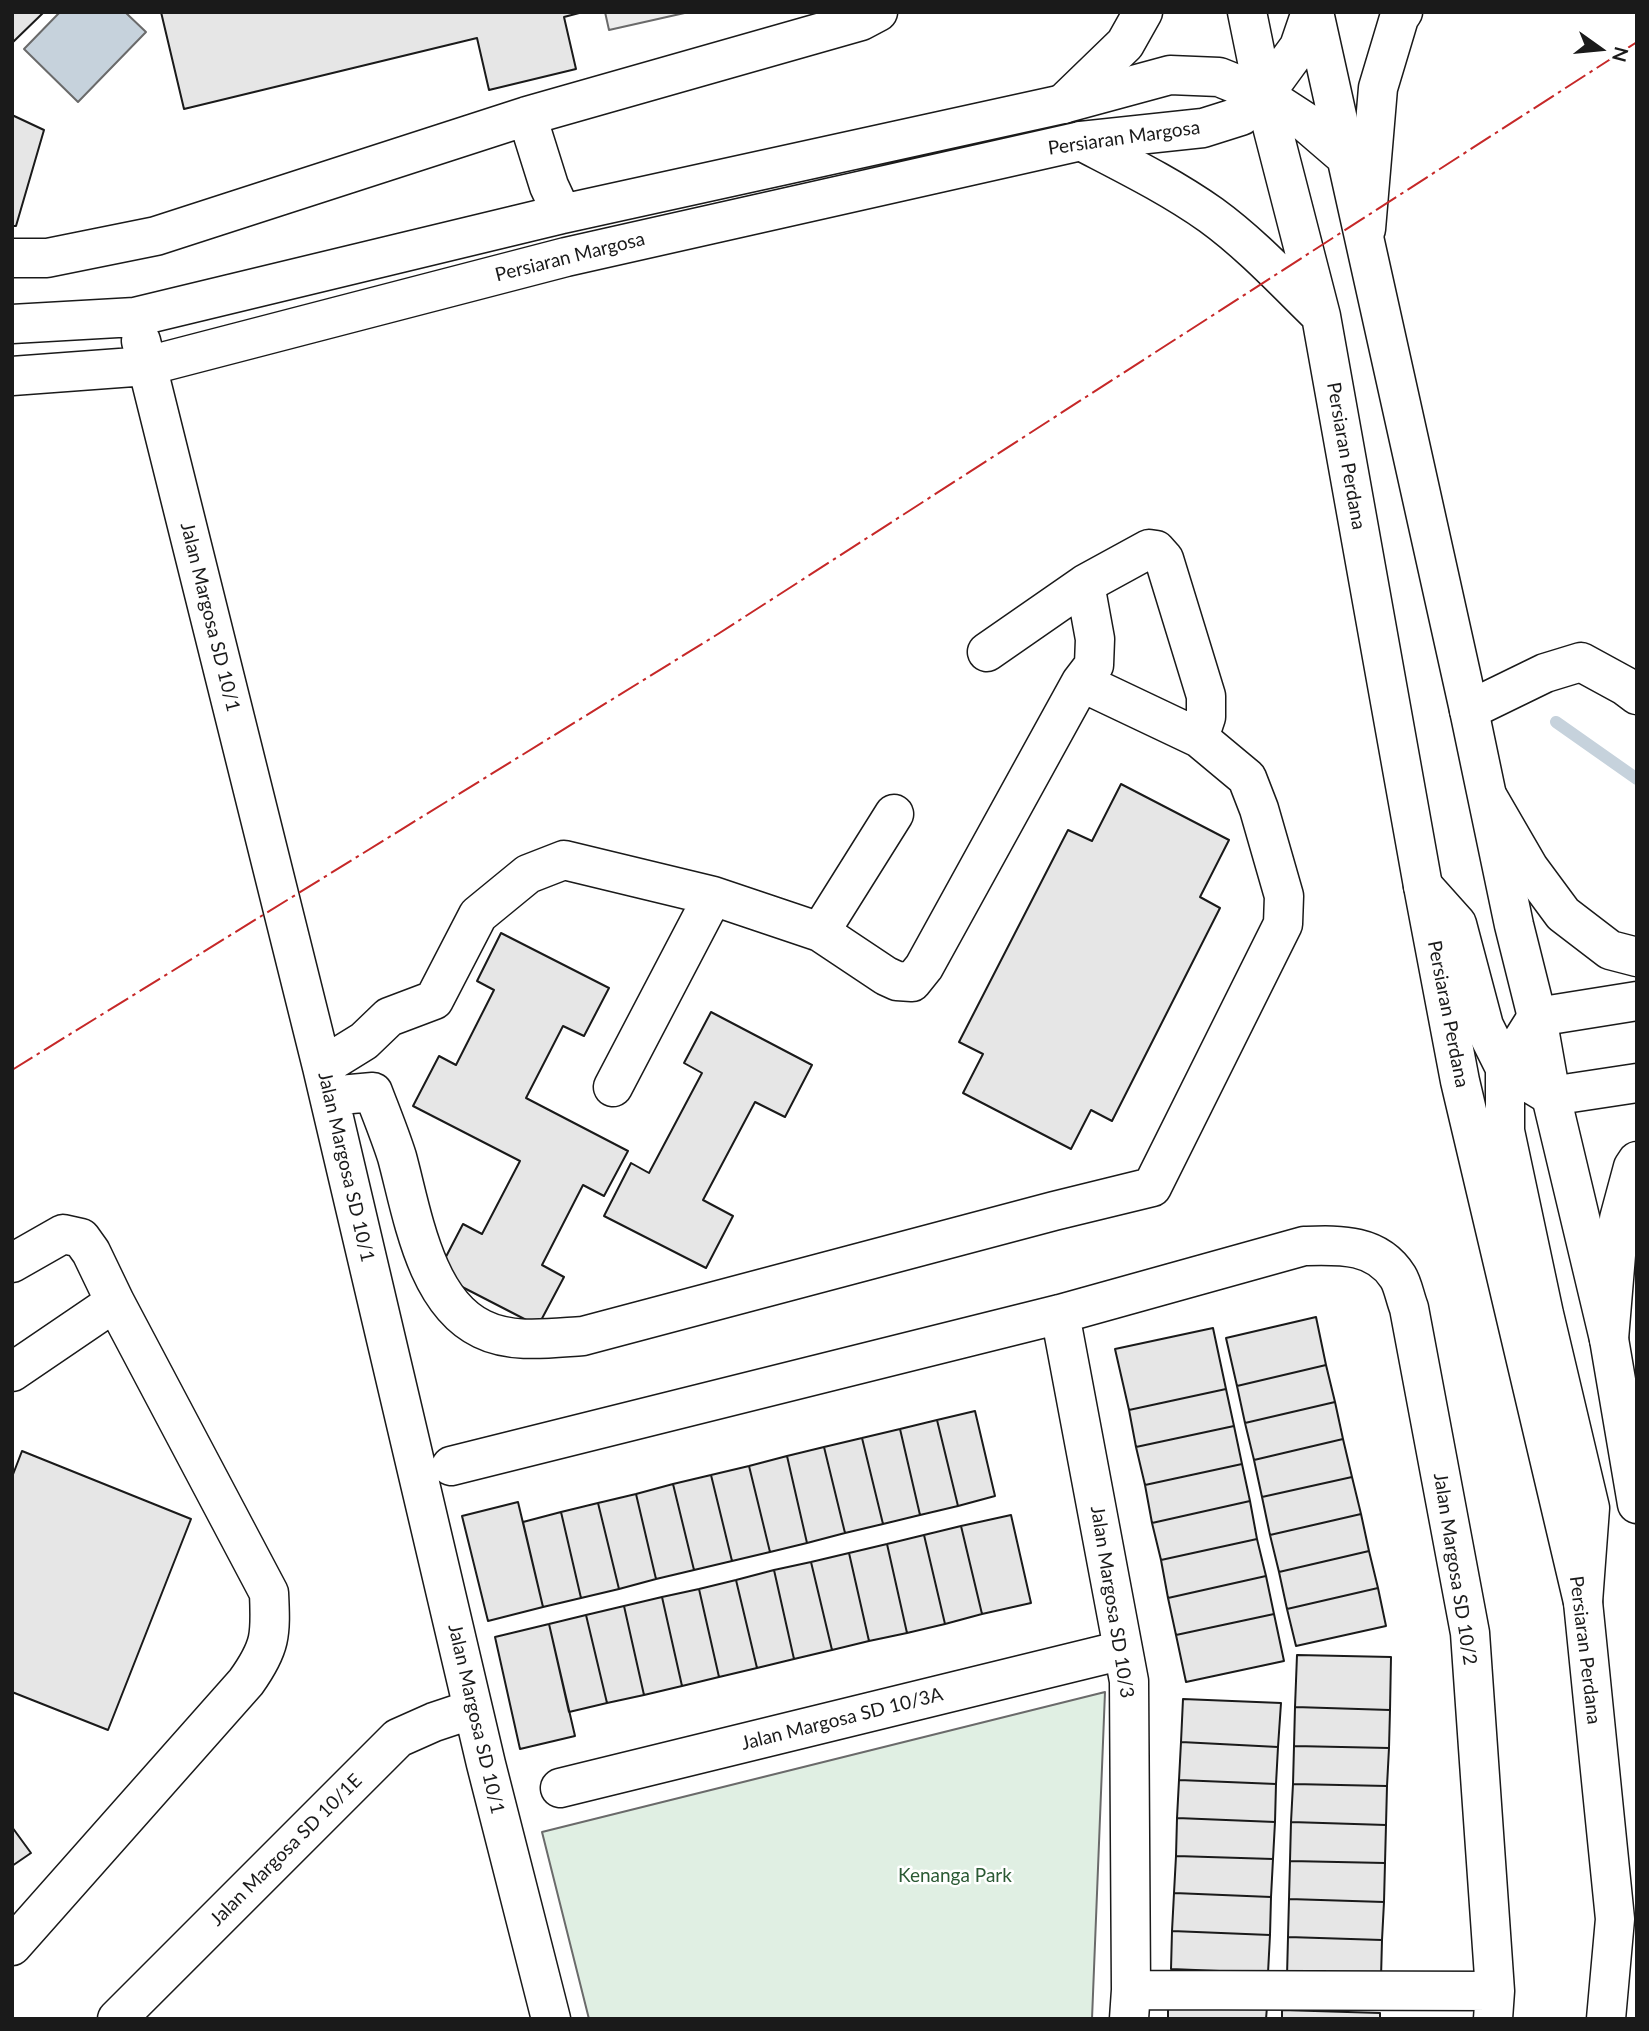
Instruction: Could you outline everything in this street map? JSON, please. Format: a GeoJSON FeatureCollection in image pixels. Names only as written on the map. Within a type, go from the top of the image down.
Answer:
{"type":"FeatureCollection","features":[{"type":"Feature","properties":{"kind":"main road"},"geometry":{"type":"LineString","coordinates":[[12,258],[47,258],[156,236],[527,116],[861,20],[878,12]]}},
{"type":"Feature","properties":{"kind":"main road"},"geometry":{"type":"LineString","coordinates":[[1063,104],[1125,44],[1143,12]]}},
{"type":"Feature","properties":{"kind":"main road","name":"Persiaran Perdana"},"geometry":{"type":"LineString","coordinates":[[1247,12],[1264,95],[1321,316],[1460,1081],[1583,1602],[1615,1919],[1606,2019]]}},
{"type":"Feature","properties":{"kind":"main road"},"geometry":{"type":"LineString","coordinates":[[1312,12],[1347,158],[1489,799],[1514,925],[1537,1017],[1551,1096],[1609,1339],[1637,1504]]}},
{"type":"Feature","properties":{"kind":"main road","name":"Persiaran Margosa"},"geometry":{"type":"LineString","coordinates":[[12,376],[147,366],[566,257],[1081,141],[1203,128],[1241,116],[1264,95],[1299,47],[1312,12]]}},
{"type":"Feature","properties":{"kind":"main road"},"geometry":{"type":"LineString","coordinates":[[1365,240],[1378,88],[1403,12]]}},
{"type":"Feature","properties":{"kind":"main road"},"geometry":{"type":"LineString","coordinates":[[12,324],[135,317],[562,214],[1063,104],[1170,75],[1219,77],[1264,95],[1304,121],[1347,158]]}},
{"type":"Feature","properties":{"kind":"main road"},"geometry":{"type":"LineString","coordinates":[[527,116],[549,187],[562,214]]}},
{"type":"Feature","properties":{"kind":"main road"},"geometry":{"type":"LineString","coordinates":[[1081,141],[1157,180],[1212,216],[1255,252],[1321,316]]}},
{"type":"Feature","properties":{"kind":"main road","name":"Jalan Margosa SD 10/1"},"geometry":{"type":"LineString","coordinates":[[135,317],[326,1082],[473,1709],[551,2019]]}},
{"type":"Feature","properties":{"kind":"main road"},"geometry":{"type":"LineString","coordinates":[[987,652],[1085,584],[1149,549],[1156,550],[1164,559],[1206,696],[1206,717],[1199,738]]}},
{"type":"Feature","properties":{"kind":"main road"},"geometry":{"type":"LineString","coordinates":[[326,1082],[389,1017],[434,1000],[478,915],[528,874],[564,860],[713,896],[820,932],[886,976],[897,981],[912,982],[930,955],[1081,682],[1094,665],[1095,639],[1085,584]]}},
{"type":"Feature","properties":{"kind":"main road"},"geometry":{"type":"LineString","coordinates":[[1469,710],[1545,673],[1581,662],[1637,695]]}},
{"type":"Feature","properties":{"kind":"main road"},"geometry":{"type":"LineString","coordinates":[[326,1082],[373,1092],[395,1152],[429,1268],[458,1312],[482,1329],[509,1337],[583,1336],[1027,1218],[1152,1188],[1283,924],[1284,896],[1259,809],[1247,778],[1199,738],[1081,682]]}},
{"type":"Feature","properties":{"kind":"main road"},"geometry":{"type":"LineString","coordinates":[[1489,799],[1528,868],[1563,914],[1610,950],[1637,957]]}},
{"type":"Feature","properties":{"kind":"main road"},"geometry":{"type":"LineString","coordinates":[[820,932],[894,814]]}},
{"type":"Feature","properties":{"kind":"main road"},"geometry":{"type":"LineString","coordinates":[[1423,886],[1457,924],[1484,1026],[1505,1068],[1504,1131],[1590,1508],[1583,1602]]}},
{"type":"Feature","properties":{"kind":"main road"},"geometry":{"type":"LineString","coordinates":[[613,1087],[713,896]]}},
{"type":"Feature","properties":{"kind":"main road"},"geometry":{"type":"LineString","coordinates":[[1505,1068],[1537,1017],[1637,1001]]}},
{"type":"Feature","properties":{"kind":"main road"},"geometry":{"type":"LineString","coordinates":[[1505,1068],[1551,1096],[1637,1083]]}},
{"type":"Feature","properties":{"kind":"main road"},"geometry":{"type":"LineString","coordinates":[[1609,1339],[1619,1220],[1637,1161]]}},
{"type":"Feature","properties":{"kind":"main road"},"geometry":{"type":"LineString","coordinates":[[12,1263],[64,1234],[81,1238],[92,1252],[115,1302],[269,1593],[271,1626],[263,1657],[246,1682],[12,1946]]}},
{"type":"Feature","properties":{"kind":"main road","name":"Jalan Margosa SD 10/2"},"geometry":{"type":"LineString","coordinates":[[1060,1314],[1304,1246],[1343,1245],[1379,1256],[1398,1277],[1409,1308],[1470,1633],[1494,2005]]}},
{"type":"Feature","properties":{"kind":"main road"},"geometry":{"type":"LineString","coordinates":[[12,1371],[115,1302]]}},
{"type":"Feature","properties":{"kind":"main road"},"geometry":{"type":"LineString","coordinates":[[451,1466],[1060,1314]]}},
{"type":"Feature","properties":{"kind":"main road","name":"Jalan Margosa SD 10/3"},"geometry":{"type":"LineString","coordinates":[[1060,1314],[1129,1681],[1130,2004]]}},
{"type":"Feature","properties":{"kind":"main road","name":"Jalan Margosa SD 10/3A"},"geometry":{"type":"LineString","coordinates":[[560,1788],[1124,1650]]}},
{"type":"Feature","properties":{"kind":"main road","name":"Jalan Margosa SD 10/1E"},"geometry":{"type":"LineString","coordinates":[[117,2019],[398,1738],[473,1709]]}},
{"type":"Feature","properties":{"kind":"main road"},"geometry":{"type":"LineString","coordinates":[[1130,2004],[1494,2005]]}},
{"type":"Feature","properties":{"kind":"green space","name":"Kenanga Park"},"geometry":{"type":"Polygon","coordinates":[[[1105,1692],[1092,2019],[589,2019],[542,1832],[1105,1692]]]}},
{"type":"Feature","properties":{"kind":"shaded area"},"geometry":{"type":"Polygon","coordinates":[[[60,12],[125,12],[146,32],[78,102],[24,49],[60,12]]]}},
{"type":"Feature","properties":{"kind":"shaded area"},"geometry":{"type":"Polygon","coordinates":[[[605,12],[689,12],[609,30],[605,12]]]}},
{"type":"Feature","properties":{"kind":"building"},"geometry":{"type":"Polygon","coordinates":[[[12,12],[44,12],[12,43],[12,12]]]}},
{"type":"Feature","properties":{"kind":"building"},"geometry":{"type":"Polygon","coordinates":[[[161,12],[583,12],[564,17],[576,69],[489,90],[477,38],[184,109],[161,12]]]}},
{"type":"Feature","properties":{"kind":"building"},"geometry":{"type":"Polygon","coordinates":[[[12,115],[44,130],[16,226],[12,226],[12,115]]]}},
{"type":"Feature","properties":{"kind":"building"},"geometry":{"type":"Polygon","coordinates":[[[1121,784],[1229,840],[1200,897],[1220,908],[1112,1121],[1091,1110],[1071,1149],[963,1093],[983,1054],[959,1042],[1068,830],[1092,841],[1121,784]]]}},
{"type":"Feature","properties":{"kind":"building"},"geometry":{"type":"Polygon","coordinates":[[[501,933],[609,988],[584,1036],[563,1026],[526,1098],[628,1151],[604,1196],[583,1185],[542,1265],[564,1277],[538,1326],[437,1274],[463,1224],[482,1234],[520,1161],[413,1106],[439,1056],[456,1065],[494,990],[477,981],[501,933]]]}},
{"type":"Feature","properties":{"kind":"building"},"geometry":{"type":"Polygon","coordinates":[[[711,1012],[812,1065],[785,1117],[755,1102],[703,1200],[733,1216],[706,1268],[604,1216],[631,1163],[649,1173],[702,1073],[684,1063],[711,1012]]]}},
{"type":"Feature","properties":{"kind":"building"},"geometry":{"type":"Polygon","coordinates":[[[1316,1317],[1326,1365],[1237,1386],[1226,1338],[1316,1317]]]}},
{"type":"Feature","properties":{"kind":"building"},"geometry":{"type":"Polygon","coordinates":[[[1213,1328],[1226,1389],[1129,1410],[1115,1349],[1213,1328]]]}},
{"type":"Feature","properties":{"kind":"building"},"geometry":{"type":"Polygon","coordinates":[[[1326,1365],[1335,1402],[1245,1423],[1237,1386],[1326,1365]]]}},
{"type":"Feature","properties":{"kind":"building"},"geometry":{"type":"Polygon","coordinates":[[[1226,1389],[1234,1426],[1136,1447],[1129,1410],[1226,1389]]]}},
{"type":"Feature","properties":{"kind":"building"},"geometry":{"type":"Polygon","coordinates":[[[1335,1402],[1343,1439],[1254,1460],[1245,1423],[1335,1402]]]}},
{"type":"Feature","properties":{"kind":"building"},"geometry":{"type":"Polygon","coordinates":[[[975,1411],[995,1496],[958,1506],[937,1420],[975,1411]]]}},
{"type":"Feature","properties":{"kind":"building"},"geometry":{"type":"Polygon","coordinates":[[[937,1420],[958,1506],[920,1515],[900,1429],[937,1420]]]}},
{"type":"Feature","properties":{"kind":"building"},"geometry":{"type":"Polygon","coordinates":[[[1234,1426],[1242,1464],[1145,1485],[1136,1447],[1234,1426]]]}},
{"type":"Feature","properties":{"kind":"building"},"geometry":{"type":"Polygon","coordinates":[[[900,1429],[920,1515],[883,1524],[862,1438],[900,1429]]]}},
{"type":"Feature","properties":{"kind":"building"},"geometry":{"type":"Polygon","coordinates":[[[862,1438],[883,1524],[845,1533],[824,1447],[862,1438]]]}},
{"type":"Feature","properties":{"kind":"building"},"geometry":{"type":"Polygon","coordinates":[[[1343,1439],[1352,1477],[1262,1497],[1254,1460],[1343,1439]]]}},
{"type":"Feature","properties":{"kind":"building"},"geometry":{"type":"Polygon","coordinates":[[[824,1447],[845,1533],[807,1543],[787,1456],[824,1447]]]}},
{"type":"Feature","properties":{"kind":"building"},"geometry":{"type":"Polygon","coordinates":[[[22,1451],[191,1519],[108,1730],[12,1692],[12,1477],[22,1451]]]}},
{"type":"Feature","properties":{"kind":"building"},"geometry":{"type":"Polygon","coordinates":[[[787,1456],[807,1543],[770,1552],[749,1466],[787,1456]]]}},
{"type":"Feature","properties":{"kind":"building"},"geometry":{"type":"Polygon","coordinates":[[[1242,1464],[1250,1501],[1152,1523],[1145,1485],[1242,1464]]]}},
{"type":"Feature","properties":{"kind":"building"},"geometry":{"type":"Polygon","coordinates":[[[749,1466],[770,1552],[732,1561],[711,1475],[749,1466]]]}},
{"type":"Feature","properties":{"kind":"building"},"geometry":{"type":"Polygon","coordinates":[[[711,1475],[732,1561],[694,1570],[673,1484],[711,1475]]]}},
{"type":"Feature","properties":{"kind":"building"},"geometry":{"type":"Polygon","coordinates":[[[1352,1477],[1361,1514],[1270,1535],[1262,1497],[1352,1477]]]}},
{"type":"Feature","properties":{"kind":"building"},"geometry":{"type":"Polygon","coordinates":[[[673,1484],[694,1570],[656,1579],[636,1494],[673,1484]]]}},
{"type":"Feature","properties":{"kind":"building"},"geometry":{"type":"Polygon","coordinates":[[[636,1494],[656,1579],[619,1589],[598,1503],[636,1494]]]}},
{"type":"Feature","properties":{"kind":"building"},"geometry":{"type":"Polygon","coordinates":[[[1250,1501],[1257,1539],[1161,1560],[1152,1523],[1250,1501]]]}},
{"type":"Feature","properties":{"kind":"building"},"geometry":{"type":"Polygon","coordinates":[[[518,1502],[543,1607],[488,1621],[462,1516],[518,1502]]]}},
{"type":"Feature","properties":{"kind":"building"},"geometry":{"type":"Polygon","coordinates":[[[598,1503],[619,1589],[581,1598],[561,1512],[598,1503]]]}},
{"type":"Feature","properties":{"kind":"building"},"geometry":{"type":"Polygon","coordinates":[[[561,1512],[581,1598],[543,1607],[523,1522],[561,1512]]]}},
{"type":"Feature","properties":{"kind":"building"},"geometry":{"type":"Polygon","coordinates":[[[1361,1514],[1369,1551],[1279,1572],[1270,1535],[1361,1514]]]}},
{"type":"Feature","properties":{"kind":"building"},"geometry":{"type":"Polygon","coordinates":[[[1011,1515],[1031,1603],[982,1614],[961,1526],[1011,1515]]]}},
{"type":"Feature","properties":{"kind":"building"},"geometry":{"type":"Polygon","coordinates":[[[961,1526],[982,1614],[945,1624],[924,1535],[961,1526]]]}},
{"type":"Feature","properties":{"kind":"building"},"geometry":{"type":"Polygon","coordinates":[[[924,1535],[945,1624],[907,1633],[887,1544],[924,1535]]]}},
{"type":"Feature","properties":{"kind":"building"},"geometry":{"type":"Polygon","coordinates":[[[1257,1539],[1266,1576],[1168,1598],[1161,1560],[1257,1539]]]}},
{"type":"Feature","properties":{"kind":"building"},"geometry":{"type":"Polygon","coordinates":[[[887,1544],[907,1633],[869,1641],[849,1553],[887,1544]]]}},
{"type":"Feature","properties":{"kind":"building"},"geometry":{"type":"Polygon","coordinates":[[[1369,1551],[1378,1588],[1287,1609],[1279,1572],[1369,1551]]]}},
{"type":"Feature","properties":{"kind":"building"},"geometry":{"type":"Polygon","coordinates":[[[849,1553],[869,1641],[832,1650],[811,1562],[849,1553]]]}},
{"type":"Feature","properties":{"kind":"building"},"geometry":{"type":"Polygon","coordinates":[[[811,1562],[832,1650],[794,1659],[774,1570],[811,1562]]]}},
{"type":"Feature","properties":{"kind":"building"},"geometry":{"type":"Polygon","coordinates":[[[774,1570],[794,1659],[757,1668],[736,1580],[774,1570]]]}},
{"type":"Feature","properties":{"kind":"building"},"geometry":{"type":"Polygon","coordinates":[[[1266,1576],[1274,1614],[1176,1635],[1168,1598],[1266,1576]]]}},
{"type":"Feature","properties":{"kind":"building"},"geometry":{"type":"Polygon","coordinates":[[[736,1580],[757,1668],[719,1677],[699,1589],[736,1580]]]}},
{"type":"Feature","properties":{"kind":"building"},"geometry":{"type":"Polygon","coordinates":[[[1378,1588],[1386,1626],[1296,1646],[1287,1609],[1378,1588]]]}},
{"type":"Feature","properties":{"kind":"building"},"geometry":{"type":"Polygon","coordinates":[[[699,1589],[719,1677],[682,1686],[662,1597],[699,1589]]]}},
{"type":"Feature","properties":{"kind":"building"},"geometry":{"type":"Polygon","coordinates":[[[662,1597],[682,1686],[644,1695],[624,1606],[662,1597]]]}},
{"type":"Feature","properties":{"kind":"building"},"geometry":{"type":"Polygon","coordinates":[[[624,1606],[644,1695],[607,1703],[586,1615],[624,1606]]]}},
{"type":"Feature","properties":{"kind":"building"},"geometry":{"type":"Polygon","coordinates":[[[1274,1614],[1284,1661],[1186,1682],[1176,1635],[1274,1614]]]}},
{"type":"Feature","properties":{"kind":"building"},"geometry":{"type":"Polygon","coordinates":[[[586,1615],[607,1703],[569,1712],[549,1624],[586,1615]]]}},
{"type":"Feature","properties":{"kind":"building"},"geometry":{"type":"Polygon","coordinates":[[[549,1624],[575,1736],[520,1749],[495,1637],[549,1624]]]}},
{"type":"Feature","properties":{"kind":"building"},"geometry":{"type":"Polygon","coordinates":[[[1297,1655],[1391,1657],[1390,1710],[1295,1707],[1297,1655]]]}},
{"type":"Feature","properties":{"kind":"building"},"geometry":{"type":"Polygon","coordinates":[[[1183,1699],[1281,1703],[1278,1747],[1181,1742],[1183,1699]]]}},
{"type":"Feature","properties":{"kind":"building"},"geometry":{"type":"Polygon","coordinates":[[[1295,1707],[1390,1710],[1389,1748],[1294,1746],[1295,1707]]]}},
{"type":"Feature","properties":{"kind":"building"},"geometry":{"type":"Polygon","coordinates":[[[1181,1742],[1278,1747],[1276,1784],[1179,1780],[1181,1742]]]}},
{"type":"Feature","properties":{"kind":"building"},"geometry":{"type":"Polygon","coordinates":[[[1294,1746],[1389,1748],[1387,1786],[1293,1784],[1294,1746]]]}},
{"type":"Feature","properties":{"kind":"building"},"geometry":{"type":"Polygon","coordinates":[[[1179,1780],[1276,1784],[1275,1822],[1177,1818],[1179,1780]]]}},
{"type":"Feature","properties":{"kind":"building"},"geometry":{"type":"Polygon","coordinates":[[[1293,1784],[1387,1786],[1386,1825],[1291,1822],[1293,1784]]]}},
{"type":"Feature","properties":{"kind":"building"},"geometry":{"type":"Polygon","coordinates":[[[1177,1818],[1275,1822],[1273,1859],[1176,1856],[1177,1818]]]}},
{"type":"Feature","properties":{"kind":"building"},"geometry":{"type":"Polygon","coordinates":[[[1291,1822],[1386,1825],[1385,1863],[1290,1861],[1291,1822]]]}},
{"type":"Feature","properties":{"kind":"building"},"geometry":{"type":"Polygon","coordinates":[[[12,1827],[31,1853],[12,1866],[12,1827]]]}},
{"type":"Feature","properties":{"kind":"building"},"geometry":{"type":"Polygon","coordinates":[[[1176,1856],[1273,1859],[1271,1897],[1174,1893],[1176,1856]]]}},
{"type":"Feature","properties":{"kind":"building"},"geometry":{"type":"Polygon","coordinates":[[[1290,1861],[1385,1863],[1384,1902],[1289,1899],[1290,1861]]]}},
{"type":"Feature","properties":{"kind":"building"},"geometry":{"type":"Polygon","coordinates":[[[1174,1893],[1271,1897],[1270,1935],[1172,1931],[1174,1893]]]}},
{"type":"Feature","properties":{"kind":"building"},"geometry":{"type":"Polygon","coordinates":[[[1289,1899],[1384,1902],[1382,1940],[1288,1937],[1289,1899]]]}},
{"type":"Feature","properties":{"kind":"building"},"geometry":{"type":"Polygon","coordinates":[[[1172,1931],[1270,1935],[1268,1973],[1171,1969],[1172,1931]]]}},
{"type":"Feature","properties":{"kind":"building"},"geometry":{"type":"Polygon","coordinates":[[[1288,1937],[1382,1940],[1381,1978],[1287,1976],[1288,1937]]]}},
{"type":"Feature","properties":{"kind":"building"},"geometry":{"type":"Polygon","coordinates":[[[1168,2004],[1267,2007],[1266,2019],[1168,2019],[1168,2004]]]}},
{"type":"Feature","properties":{"kind":"building"},"geometry":{"type":"Polygon","coordinates":[[[1282,2010],[1380,2013],[1380,2019],[1282,2019],[1282,2010]]]}},
{"type":"Feature","properties":{"kind":"waterway"},"geometry":{"type":"LineString","coordinates":[[1556,722],[1637,779]]}},
{"type":"Feature","properties":{"kind":"power"},"geometry":{"type":"LineString","coordinates":[[12,1070],[718,634],[1637,42]]}}]}
